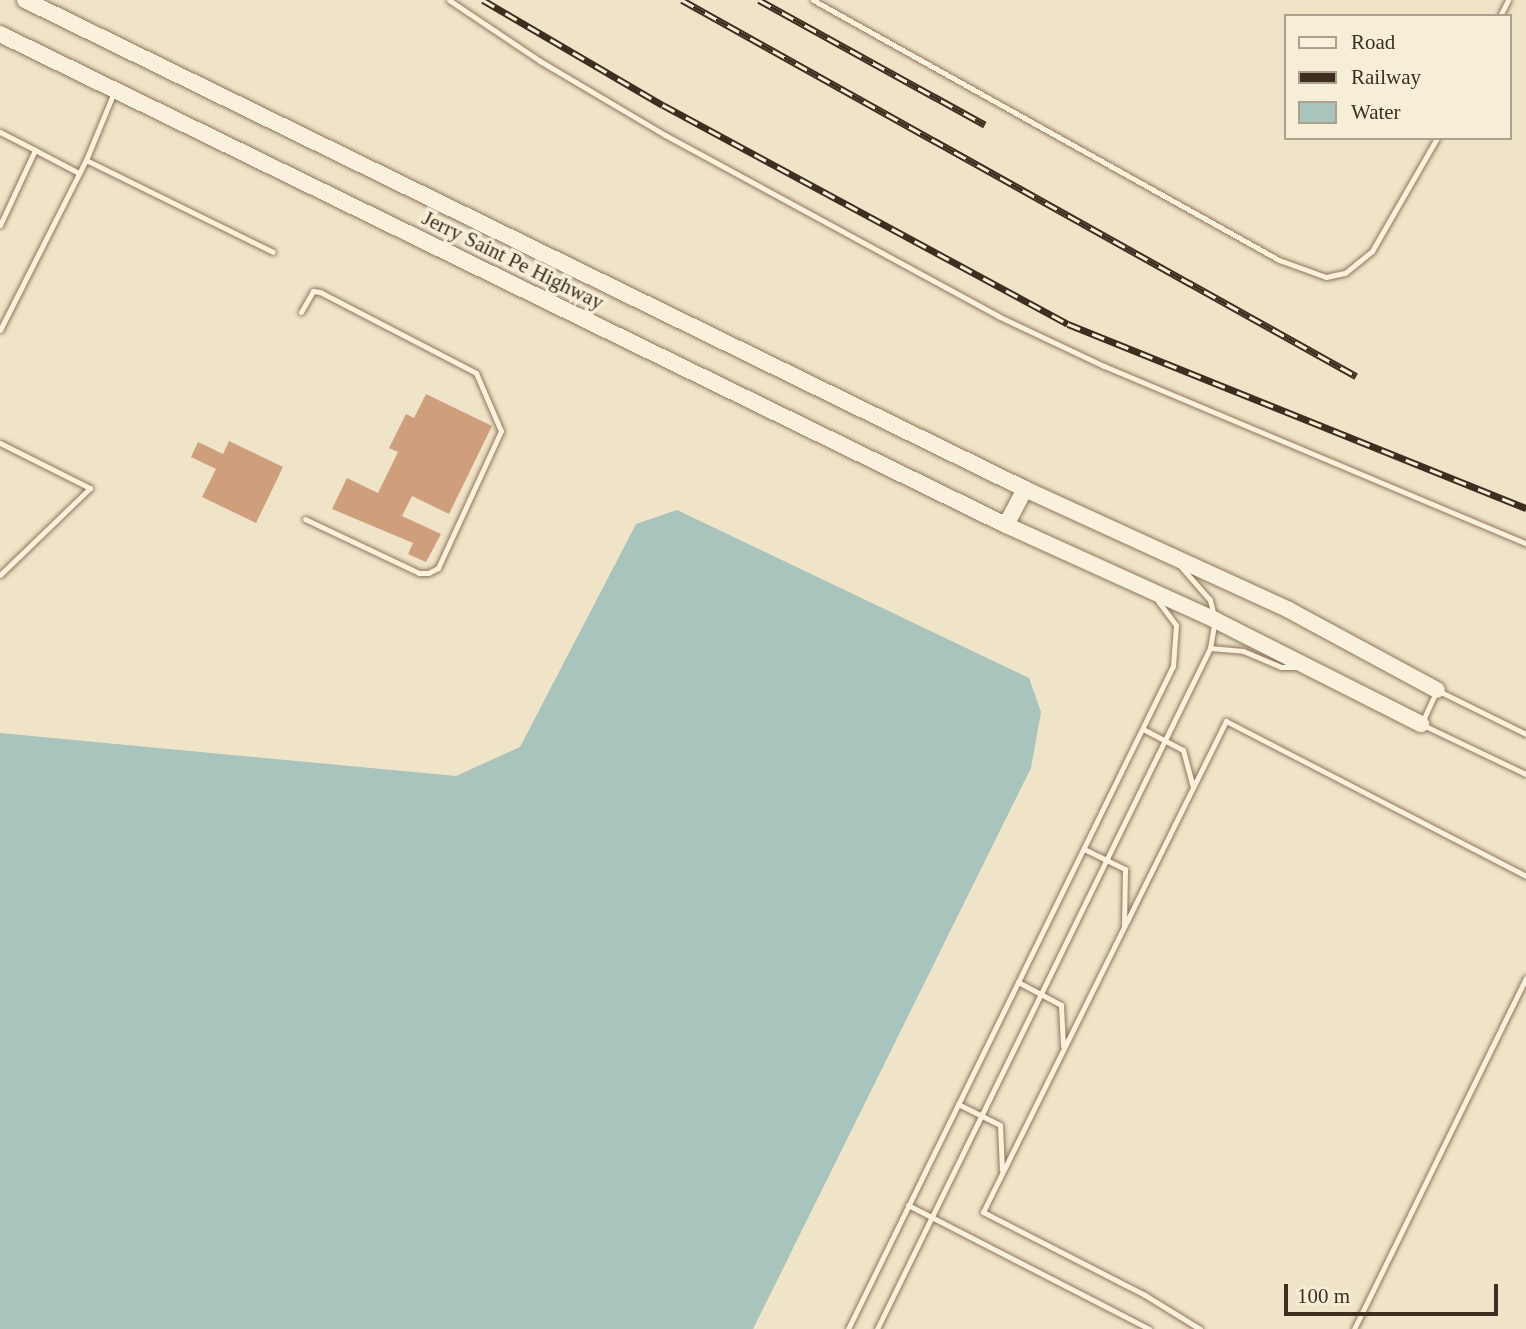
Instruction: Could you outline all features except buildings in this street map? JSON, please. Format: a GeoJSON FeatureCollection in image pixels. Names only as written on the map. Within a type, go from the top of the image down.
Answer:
{"type":"FeatureCollection","features":[{"type":"Feature","properties":{"kind":"main road","name":"Jerry Saint Pe Highway"},"geometry":{"type":"LineString","coordinates":[[25,0],[1025,489],[1331,631],[1437,690]]}},
{"type":"Feature","properties":{"kind":"main road","name":"Jerry Saint Pe Highway"},"geometry":{"type":"LineString","coordinates":[[0,34],[1006,525],[1215,620],[1303,667],[1421,724]]}},
{"type":"Feature","properties":{"kind":"main road"},"geometry":{"type":"LineString","coordinates":[[1006,525],[1025,489]]}},
{"type":"Feature","properties":{"kind":"lane"},"geometry":{"type":"LineString","coordinates":[[449,0],[540,61],[665,135],[998,316],[1116,371],[1526,543]]}},
{"type":"Feature","properties":{"kind":"lane"},"geometry":{"type":"LineString","coordinates":[[813,0],[1279,260],[1325,277],[1346,273],[1372,251],[1436,140]]}},
{"type":"Feature","properties":{"kind":"lane"},"geometry":{"type":"LineString","coordinates":[[0,330],[86,160],[115,89]]}},
{"type":"Feature","properties":{"kind":"lane"},"geometry":{"type":"LineString","coordinates":[[0,132],[79,173]]}},
{"type":"Feature","properties":{"kind":"lane"},"geometry":{"type":"LineString","coordinates":[[0,225],[35,150]]}},
{"type":"Feature","properties":{"kind":"lane"},"geometry":{"type":"LineString","coordinates":[[86,160],[273,253]]}},
{"type":"Feature","properties":{"kind":"lane"},"geometry":{"type":"LineString","coordinates":[[301,312],[313,291],[320,292],[476,373],[501,431],[438,568],[428,573],[419,573],[305,519]]}},
{"type":"Feature","properties":{"kind":"lane"},"geometry":{"type":"LineString","coordinates":[[0,443],[90,488],[0,575]]}},
{"type":"Feature","properties":{"kind":"lane"},"geometry":{"type":"LineString","coordinates":[[877,1329],[1210,649],[1215,620],[1205,589],[1164,553]]}},
{"type":"Feature","properties":{"kind":"lane"},"geometry":{"type":"LineString","coordinates":[[848,1329],[1143,729],[1178,647],[1176,625],[1149,591]]}},
{"type":"Feature","properties":{"kind":"lane"},"geometry":{"type":"LineString","coordinates":[[1210,649],[1243,652],[1280,667],[1303,667]]}},
{"type":"Feature","properties":{"kind":"lane"},"geometry":{"type":"LineString","coordinates":[[1526,734],[1437,690],[1421,724],[1526,774]]}},
{"type":"Feature","properties":{"kind":"lane"},"geometry":{"type":"LineString","coordinates":[[1200,1329],[1145,1295],[983,1212],[1226,721],[1526,876]]}},
{"type":"Feature","properties":{"kind":"lane"},"geometry":{"type":"LineString","coordinates":[[1143,729],[1183,750],[1193,787]]}},
{"type":"Feature","properties":{"kind":"lane"},"geometry":{"type":"LineString","coordinates":[[1084,849],[1125,869],[1124,928]]}},
{"type":"Feature","properties":{"kind":"lane"},"geometry":{"type":"LineString","coordinates":[[1354,1329],[1526,978]]}},
{"type":"Feature","properties":{"kind":"lane"},"geometry":{"type":"LineString","coordinates":[[1018,982],[1061,1004],[1063,1050]]}},
{"type":"Feature","properties":{"kind":"lane"},"geometry":{"type":"LineString","coordinates":[[958,1104],[1000,1125],[1002,1174]]}},
{"type":"Feature","properties":{"kind":"lane"},"geometry":{"type":"LineString","coordinates":[[908,1205],[1149,1329]]}},
{"type":"Feature","properties":{"kind":"water"},"geometry":{"type":"Polygon","coordinates":[[[677,510],[1029,678],[1041,712],[1031,768],[753,1329],[0,1329],[0,733],[456,776],[520,747],[636,524],[677,510]]]}},
{"type":"Feature","properties":{"kind":"railway"},"geometry":{"type":"LineString","coordinates":[[483,0],[663,105],[1068,324],[1526,508]]}},
{"type":"Feature","properties":{"kind":"railway"},"geometry":{"type":"LineString","coordinates":[[682,0],[1356,376]]}},
{"type":"Feature","properties":{"kind":"railway"},"geometry":{"type":"LineString","coordinates":[[759,0],[985,125]]}}]}
